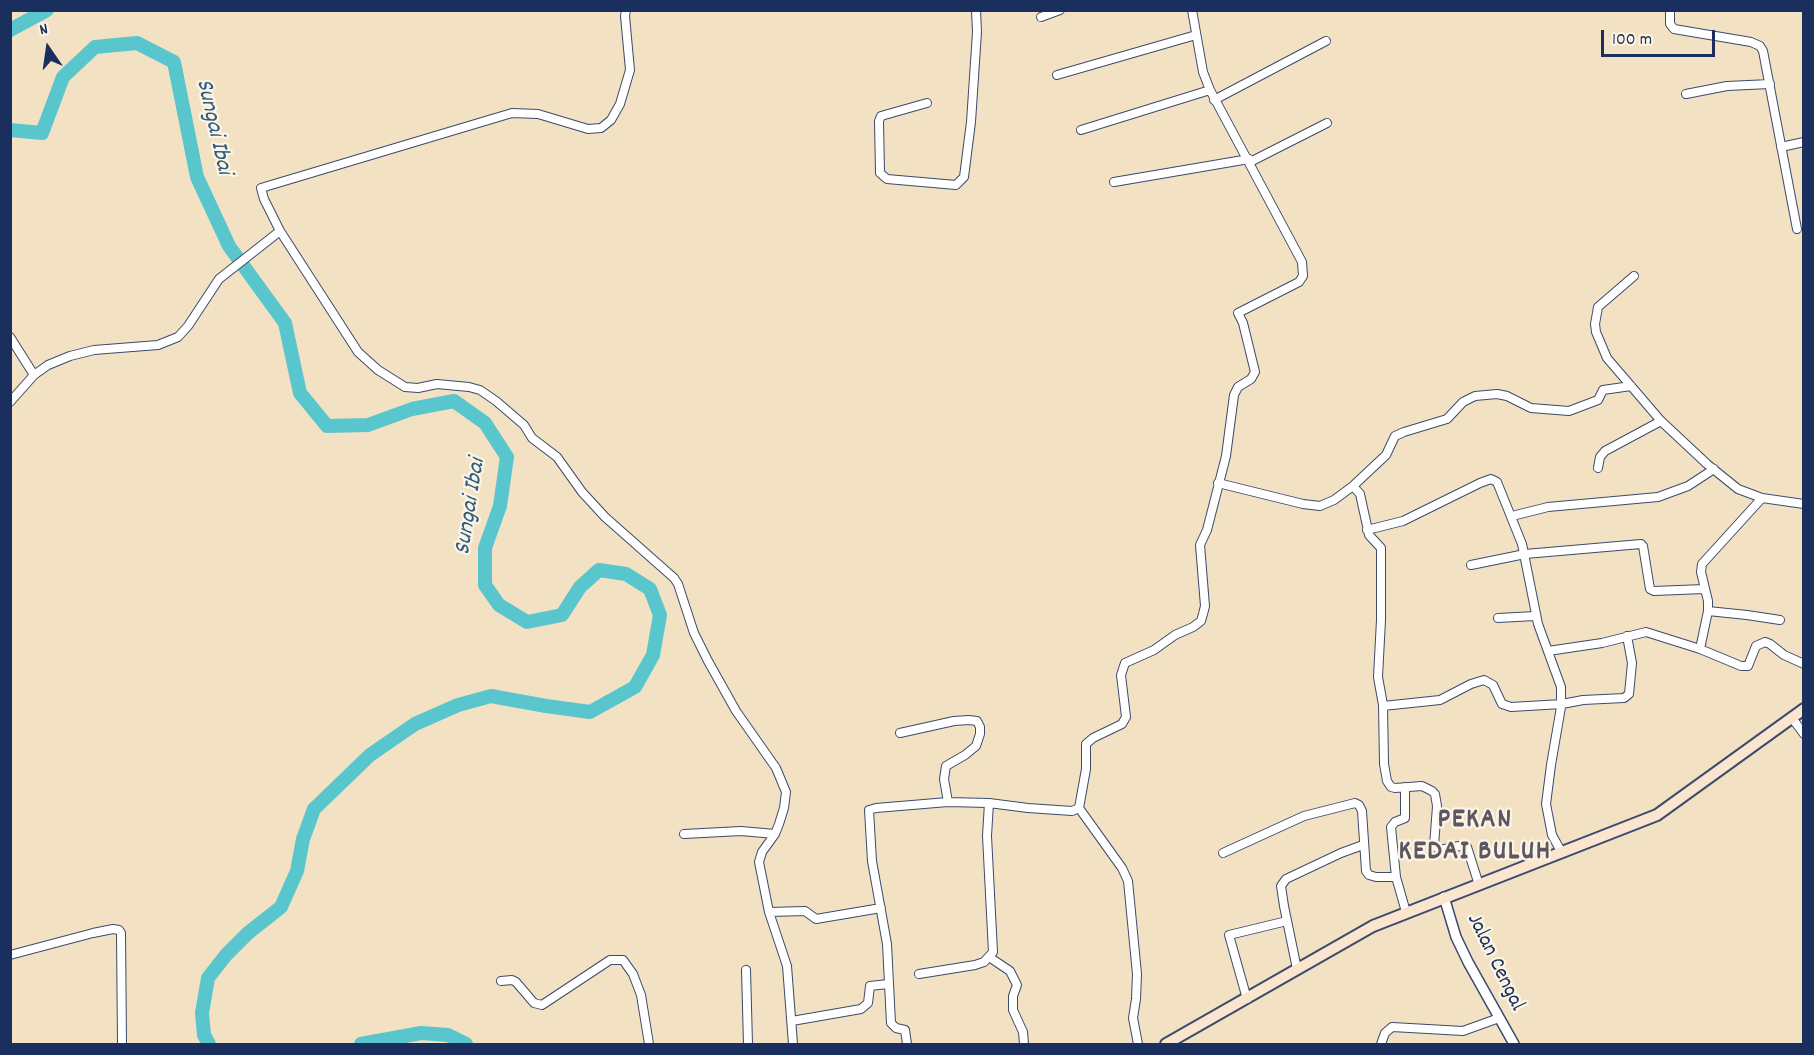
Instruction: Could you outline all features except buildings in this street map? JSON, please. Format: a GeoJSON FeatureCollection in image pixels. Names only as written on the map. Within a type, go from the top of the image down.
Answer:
{"type":"FeatureCollection","features":[{"type":"Feature","properties":{"kind":"main road"},"geometry":{"type":"LineString","coordinates":[[1166,1044],[1357,934],[1406,912],[1657,815],[1803,709]]}},
{"type":"Feature","properties":{"kind":"street"},"geometry":{"type":"LineString","coordinates":[[626,10],[630,70],[620,104],[611,120],[602,128],[588,129],[538,114],[512,113],[261,188],[280,231],[351,344],[367,360],[405,387],[418,388],[437,384],[469,387],[480,390],[496,400],[524,425],[532,438],[557,457],[582,492],[613,524],[674,578],[683,597],[694,633],[708,661],[736,711],[776,768],[786,792],[782,815],[775,834],[759,857],[769,912],[787,966],[793,1044]]}},
{"type":"Feature","properties":{"kind":"street"},"geometry":{"type":"LineString","coordinates":[[927,103],[881,116],[879,120],[880,173],[887,179],[956,185],[964,177],[971,122],[977,32],[976,10]]}},
{"type":"Feature","properties":{"kind":"street"},"geometry":{"type":"LineString","coordinates":[[1041,17],[1060,10]]}},
{"type":"Feature","properties":{"kind":"street"},"geometry":{"type":"LineString","coordinates":[[1138,1044],[1133,1018],[1137,974],[1128,881],[1122,868],[1080,808],[1086,769],[1086,744],[1093,738],[1122,724],[1126,717],[1121,675],[1125,663],[1154,650],[1201,621],[1205,606],[1200,545],[1207,530],[1226,456],[1234,395],[1238,387],[1251,379],[1255,372],[1243,323],[1238,313],[1299,282],[1304,270],[1302,262],[1249,161],[1214,100],[1203,72],[1192,10]]}},
{"type":"Feature","properties":{"kind":"street"},"geometry":{"type":"LineString","coordinates":[[1670,10],[1670,24],[1674,29],[1751,42],[1760,46],[1763,51],[1797,229]]}},
{"type":"Feature","properties":{"kind":"street"},"geometry":{"type":"LineString","coordinates":[[1057,75],[1196,35]]}},
{"type":"Feature","properties":{"kind":"street"},"geometry":{"type":"LineString","coordinates":[[1214,100],[1326,41]]}},
{"type":"Feature","properties":{"kind":"street"},"geometry":{"type":"LineString","coordinates":[[1686,94],[1727,86],[1770,84]]}},
{"type":"Feature","properties":{"kind":"street"},"geometry":{"type":"LineString","coordinates":[[1082,130],[1210,90]]}},
{"type":"Feature","properties":{"kind":"street"},"geometry":{"type":"LineString","coordinates":[[1114,182],[1249,161],[1327,123]]}},
{"type":"Feature","properties":{"kind":"street"},"geometry":{"type":"LineString","coordinates":[[1780,147],[1803,142]]}},
{"type":"Feature","properties":{"kind":"street"},"geometry":{"type":"LineString","coordinates":[[10,402],[34,375],[48,365],[84,351],[158,345],[178,337],[188,326],[219,279],[280,231]]}},
{"type":"Feature","properties":{"kind":"street"},"geometry":{"type":"LineString","coordinates":[[1634,276],[1598,307],[1594,324],[1607,358],[1661,421],[1738,489],[1762,498],[1803,504]]}},
{"type":"Feature","properties":{"kind":"street"},"geometry":{"type":"LineString","coordinates":[[10,337],[34,375]]}},
{"type":"Feature","properties":{"kind":"street"},"geometry":{"type":"LineString","coordinates":[[1218,483],[1313,506],[1326,504],[1353,486],[1386,455],[1395,436],[1447,419],[1463,402],[1475,396],[1497,394],[1507,396],[1531,408],[1569,411],[1598,400],[1603,390],[1631,386]]}},
{"type":"Feature","properties":{"kind":"street"},"geometry":{"type":"LineString","coordinates":[[1598,468],[1600,457],[1605,451],[1661,421]]}},
{"type":"Feature","properties":{"kind":"street"},"geometry":{"type":"LineString","coordinates":[[1512,516],[1548,507],[1658,497],[1689,486],[1714,470]]}},
{"type":"Feature","properties":{"kind":"street"},"geometry":{"type":"LineString","coordinates":[[1367,530],[1403,521],[1469,487],[1491,480],[1497,482],[1525,554],[1535,616],[1561,687],[1562,704],[1546,804],[1552,835],[1562,853]]}},
{"type":"Feature","properties":{"kind":"street"},"geometry":{"type":"LineString","coordinates":[[1353,486],[1360,494],[1367,530],[1382,548],[1378,677],[1383,706],[1384,764],[1387,781],[1391,787],[1426,787],[1436,794],[1434,846],[1440,850],[1459,846],[1467,847],[1479,885]]}},
{"type":"Feature","properties":{"kind":"street"},"geometry":{"type":"LineString","coordinates":[[1700,649],[1708,611],[1701,572],[1702,564],[1762,498]]}},
{"type":"Feature","properties":{"kind":"street"},"geometry":{"type":"LineString","coordinates":[[1471,565],[1525,554],[1641,544],[1650,589],[1654,591],[1704,589]]}},
{"type":"Feature","properties":{"kind":"street"},"geometry":{"type":"LineString","coordinates":[[1708,611],[1780,620]]}},
{"type":"Feature","properties":{"kind":"street"},"geometry":{"type":"LineString","coordinates":[[1498,618],[1535,616]]}},
{"type":"Feature","properties":{"kind":"street"},"geometry":{"type":"LineString","coordinates":[[1548,651],[1602,643],[1651,632],[1745,667],[1750,664],[1756,646],[1765,642],[1803,664]]}},
{"type":"Feature","properties":{"kind":"street"},"geometry":{"type":"LineString","coordinates":[[1383,706],[1440,700],[1484,680],[1493,685],[1499,700],[1506,706],[1562,704],[1627,697],[1630,690],[1632,663],[1627,636]]}},
{"type":"Feature","properties":{"kind":"street"},"geometry":{"type":"LineString","coordinates":[[1792,718],[1803,734]]}},
{"type":"Feature","properties":{"kind":"street"},"geometry":{"type":"LineString","coordinates":[[900,733],[954,721],[977,721],[980,734],[976,746],[946,766],[944,779],[948,802]]}},
{"type":"Feature","properties":{"kind":"street"},"geometry":{"type":"LineString","coordinates":[[1405,787],[1405,818],[1395,822],[1391,827],[1396,877],[1406,912]]}},
{"type":"Feature","properties":{"kind":"street"},"geometry":{"type":"LineString","coordinates":[[907,1044],[905,1030],[896,1028],[891,1023],[887,944],[872,861],[869,810],[948,802],[989,803],[1072,811],[1080,808]]}},
{"type":"Feature","properties":{"kind":"street"},"geometry":{"type":"LineString","coordinates":[[919,974],[984,962],[993,952],[987,837],[989,803]]}},
{"type":"Feature","properties":{"kind":"street"},"geometry":{"type":"LineString","coordinates":[[1222,853],[1304,816],[1355,803],[1362,811],[1366,871],[1369,875],[1396,877]]}},
{"type":"Feature","properties":{"kind":"street"},"geometry":{"type":"LineString","coordinates":[[684,834],[741,831],[775,834]]}},
{"type":"Feature","properties":{"kind":"street"},"geometry":{"type":"LineString","coordinates":[[1297,969],[1281,886],[1286,879],[1363,845]]}},
{"type":"Feature","properties":{"kind":"street","name":"Jalan Cengal"},"geometry":{"type":"LineString","coordinates":[[1444,897],[1456,937],[1514,1044]]}},
{"type":"Feature","properties":{"kind":"street"},"geometry":{"type":"LineString","coordinates":[[769,912],[805,911],[816,919],[881,908]]}},
{"type":"Feature","properties":{"kind":"street"},"geometry":{"type":"LineString","coordinates":[[1247,999],[1230,935],[1287,921]]}},
{"type":"Feature","properties":{"kind":"street"},"geometry":{"type":"LineString","coordinates":[[10,955],[93,933],[119,930],[121,933],[123,1044]]}},
{"type":"Feature","properties":{"kind":"street"},"geometry":{"type":"LineString","coordinates":[[989,957],[1010,971],[1017,985],[1013,996],[1013,1010],[1023,1032],[1023,1044]]}},
{"type":"Feature","properties":{"kind":"street"},"geometry":{"type":"LineString","coordinates":[[501,981],[516,982],[534,1003],[542,1005],[610,960],[623,960],[633,974],[641,995],[650,1044]]}},
{"type":"Feature","properties":{"kind":"street"},"geometry":{"type":"LineString","coordinates":[[746,970],[748,1044]]}},
{"type":"Feature","properties":{"kind":"street"},"geometry":{"type":"LineString","coordinates":[[792,1021],[861,1009],[868,1004],[870,986],[888,984]]}},
{"type":"Feature","properties":{"kind":"street"},"geometry":{"type":"LineString","coordinates":[[1381,1044],[1385,1033],[1392,1028],[1463,1031],[1498,1018]]}},
{"type":"Feature","properties":{"kind":"waterway","name":"Sungai Ibai"},"geometry":{"type":"LineString","coordinates":[[10,30],[47,10]]}},
{"type":"Feature","properties":{"kind":"waterway","name":"Sungai Ibai"},"geometry":{"type":"LineString","coordinates":[[10,130],[42,133],[63,77],[95,47],[137,43],[174,62],[197,177],[229,246],[285,323],[300,393],[327,426],[368,425],[412,409],[454,401],[485,423],[507,457],[500,506],[485,548],[485,585],[499,605],[527,622],[562,615],[580,587],[599,570],[626,574],[650,589],[660,615],[653,655],[635,687],[590,712],[491,696],[458,705],[415,724],[370,755],[314,809],[303,839],[297,871],[281,907],[248,933],[226,955],[208,978],[202,1013],[204,1035],[209,1044]]}},
{"type":"Feature","properties":{"kind":"waterway","name":"Sungai Ibai"},"geometry":{"type":"LineString","coordinates":[[361,1044],[421,1033],[448,1035],[466,1044]]}},
{"type":"Feature","properties":{"kind":"district","name":"PEKAN KEDAI BULUH"},"geometry":{"type":"Point","coordinates":[1475,838]}}]}
